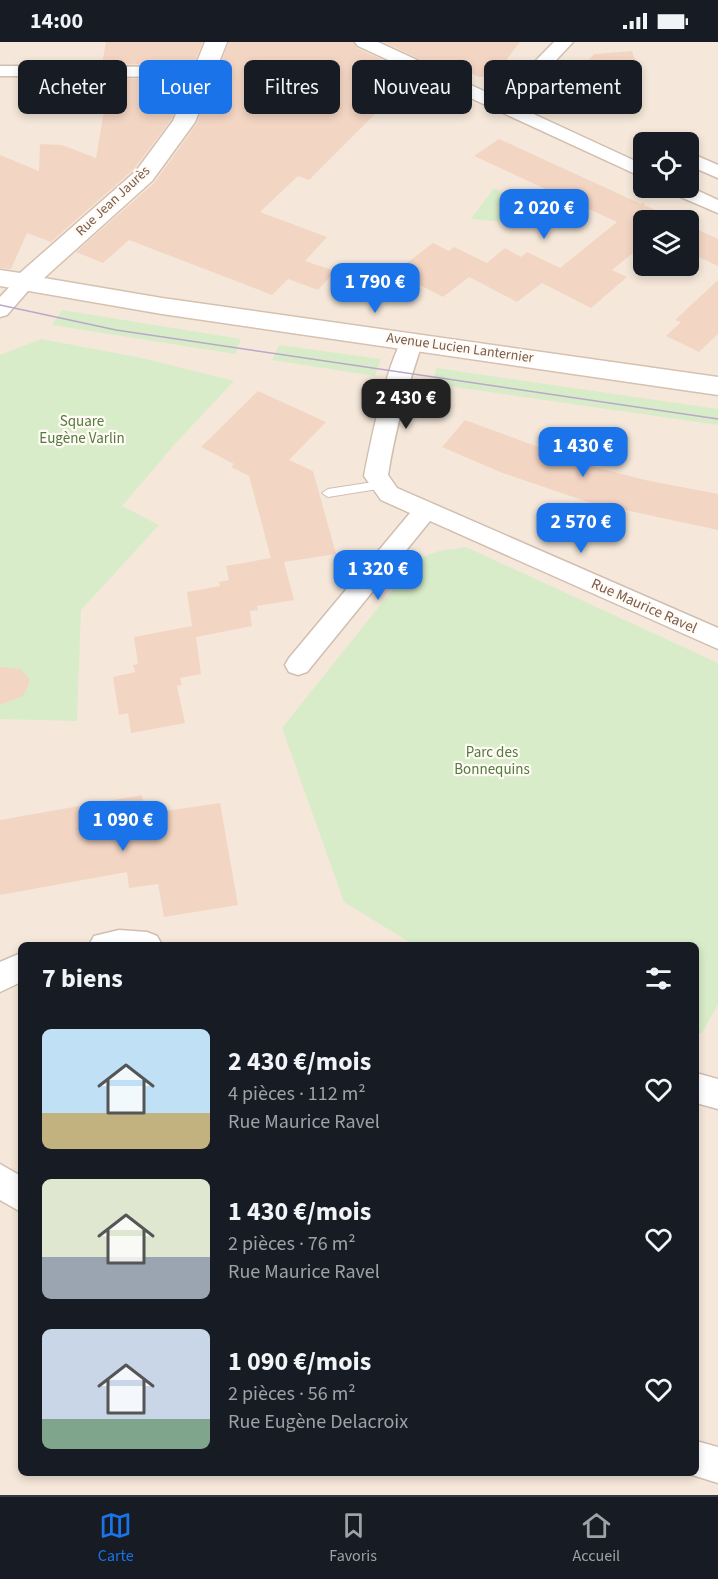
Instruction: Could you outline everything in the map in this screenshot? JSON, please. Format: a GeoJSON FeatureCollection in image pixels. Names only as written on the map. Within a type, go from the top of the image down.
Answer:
{"type":"FeatureCollection","features":[{"type":"Feature","properties":{"kind":"main road","name":"Rue Jean Jaurès"},"geometry":{"type":"LineString","coordinates":[[209,60],[216,42]]}},
{"type":"Feature","properties":{"kind":"main road","name":"Rue Jean Jaurès"},"geometry":{"type":"LineString","coordinates":[[12,281],[42,265],[144,176],[184,122],[187,114]]}},
{"type":"Feature","properties":{"kind":"main road","name":"Avenue Lucien Lanternier"},"geometry":{"type":"LineString","coordinates":[[12,281],[162,306],[718,386]]}},
{"type":"Feature","properties":{"kind":"street"},"geometry":{"type":"LineString","coordinates":[[364,42],[484,98]]}},
{"type":"Feature","properties":{"kind":"street"},"geometry":{"type":"LineString","coordinates":[[547,60],[564,42]]}},
{"type":"Feature","properties":{"kind":"street"},"geometry":{"type":"LineString","coordinates":[[0,71],[139,72]]}},
{"type":"Feature","properties":{"kind":"street"},"geometry":{"type":"LineString","coordinates":[[519,114],[633,167]]}},
{"type":"Feature","properties":{"kind":"street"},"geometry":{"type":"LineString","coordinates":[[699,163],[718,172]]}},
{"type":"Feature","properties":{"kind":"street"},"geometry":{"type":"LineString","coordinates":[[699,196],[715,201]]}},
{"type":"Feature","properties":{"kind":"street"},"geometry":{"type":"LineString","coordinates":[[0,310],[12,281]]}},
{"type":"Feature","properties":{"kind":"street"},"geometry":{"type":"LineString","coordinates":[[380,485],[376,476],[379,459],[398,381],[412,341]]}},
{"type":"Feature","properties":{"kind":"street","name":"Rue Maurice Ravel"},"geometry":{"type":"LineString","coordinates":[[380,485],[389,494],[718,639]]}},
{"type":"Feature","properties":{"kind":"street"},"geometry":{"type":"LineString","coordinates":[[297,665],[426,510]]}},
{"type":"Feature","properties":{"kind":"street"},"geometry":{"type":"LineString","coordinates":[[0,978],[18,968]]}},
{"type":"Feature","properties":{"kind":"street"},"geometry":{"type":"LineString","coordinates":[[699,1089],[718,1094]]}},
{"type":"Feature","properties":{"kind":"street"},"geometry":{"type":"LineString","coordinates":[[0,1180],[18,1194]]}},
{"type":"Feature","properties":{"kind":"street"},"geometry":{"type":"LineString","coordinates":[[699,1459],[718,1465]]}},
{"type":"Feature","properties":{"kind":"lane"},"geometry":{"type":"LineString","coordinates":[[328,493],[380,485]]}},
{"type":"Feature","properties":{"kind":"shaded area"},"geometry":{"type":"Polygon","coordinates":[[[0,42],[718,42],[718,1495],[0,1495],[0,42]]]}},
{"type":"Feature","properties":{"kind":"green space"},"geometry":{"type":"Polygon","coordinates":[[[494,188],[550,214],[545,222],[534,225],[471,219],[494,188]]]}},
{"type":"Feature","properties":{"kind":"green space"},"geometry":{"type":"Polygon","coordinates":[[[62,310],[241,339],[235,354],[52,325],[62,310]]]}},
{"type":"Feature","properties":{"kind":"green space","name":"Square Eugène Varlin"},"geometry":{"type":"Polygon","coordinates":[[[41,339],[142,358],[234,381],[174,445],[122,506],[159,525],[81,610],[77,721],[0,719],[0,355],[41,339]]]}},
{"type":"Feature","properties":{"kind":"green space"},"geometry":{"type":"Polygon","coordinates":[[[279,345],[381,359],[375,376],[272,360],[279,345]]]}},
{"type":"Feature","properties":{"kind":"green space"},"geometry":{"type":"Polygon","coordinates":[[[436,368],[718,409],[718,425],[433,384],[436,368]]]}},
{"type":"Feature","properties":{"kind":"green space","name":"Parc des Bonnequins"},"geometry":{"type":"Polygon","coordinates":[[[466,547],[718,663],[718,1004],[702,1033],[699,1033],[699,942],[409,942],[344,902],[282,728],[417,559],[439,551],[466,547]]]}},
{"type":"Feature","properties":{"kind":"building"},"geometry":{"type":"Polygon","coordinates":[[[106,42],[203,42],[195,60],[139,60],[139,64],[127,64],[127,60],[103,60],[106,42]]]}},
{"type":"Feature","properties":{"kind":"building"},"geometry":{"type":"Polygon","coordinates":[[[229,42],[353,42],[357,48],[383,60],[352,60],[352,114],[375,114],[309,180],[298,176],[260,212],[327,237],[305,261],[335,271],[318,290],[288,279],[272,295],[129,240],[103,263],[76,252],[154,183],[197,123],[201,114],[232,114],[232,60],[222,60],[229,42]]]}},
{"type":"Feature","properties":{"kind":"building"},"geometry":{"type":"Polygon","coordinates":[[[383,42],[520,42],[506,60],[484,60],[484,77],[472,74],[472,60],[422,60],[383,42]]]}},
{"type":"Feature","properties":{"kind":"building"},"geometry":{"type":"Polygon","coordinates":[[[632,51],[635,60],[589,60],[594,54],[632,51]]]}},
{"type":"Feature","properties":{"kind":"building"},"geometry":{"type":"Polygon","coordinates":[[[127,79],[139,79],[139,114],[173,114],[171,120],[134,169],[51,242],[27,233],[11,269],[0,268],[0,155],[39,171],[40,144],[62,145],[96,158],[103,114],[127,114],[127,79]]]}},
{"type":"Feature","properties":{"kind":"building"},"geometry":{"type":"Polygon","coordinates":[[[499,139],[641,204],[644,202],[644,205],[655,210],[633,210],[633,253],[612,270],[627,277],[591,308],[542,283],[517,302],[469,277],[443,297],[395,272],[433,243],[449,251],[454,247],[487,263],[505,248],[521,257],[527,252],[560,268],[617,222],[474,156],[499,139]]]}},
{"type":"Feature","properties":{"kind":"building"},"geometry":{"type":"Polygon","coordinates":[[[699,230],[718,239],[718,266],[699,257],[699,230]]]}},
{"type":"Feature","properties":{"kind":"building"},"geometry":{"type":"Polygon","coordinates":[[[718,280],[718,334],[699,352],[666,336],[681,322],[675,320],[718,280]]]}},
{"type":"Feature","properties":{"kind":"building"},"geometry":{"type":"Polygon","coordinates":[[[258,391],[326,422],[289,460],[313,471],[336,554],[284,562],[294,600],[257,606],[258,610],[250,611],[252,626],[196,637],[201,674],[180,678],[182,685],[177,686],[185,723],[131,733],[128,713],[119,715],[113,677],[135,672],[133,665],[138,664],[134,637],[192,626],[187,592],[220,586],[219,582],[229,580],[226,566],[271,558],[249,476],[231,467],[234,464],[201,447],[258,391]]]}},
{"type":"Feature","properties":{"kind":"building"},"geometry":{"type":"Polygon","coordinates":[[[465,420],[587,465],[645,480],[718,494],[718,530],[588,502],[500,472],[442,447],[465,420]]]}},
{"type":"Feature","properties":{"kind":"building"},"geometry":{"type":"Polygon","coordinates":[[[0,667],[20,669],[29,678],[29,684],[23,696],[0,705],[0,667]]]}},
{"type":"Feature","properties":{"kind":"building"},"geometry":{"type":"Polygon","coordinates":[[[142,795],[145,814],[220,803],[238,905],[164,917],[158,884],[129,888],[127,872],[0,895],[0,820],[142,795]]]}},
{"type":"Feature","properties":{"kind":"tram line"},"geometry":{"type":"LineString","coordinates":[[0,305],[116,330],[718,419]]}}]}
